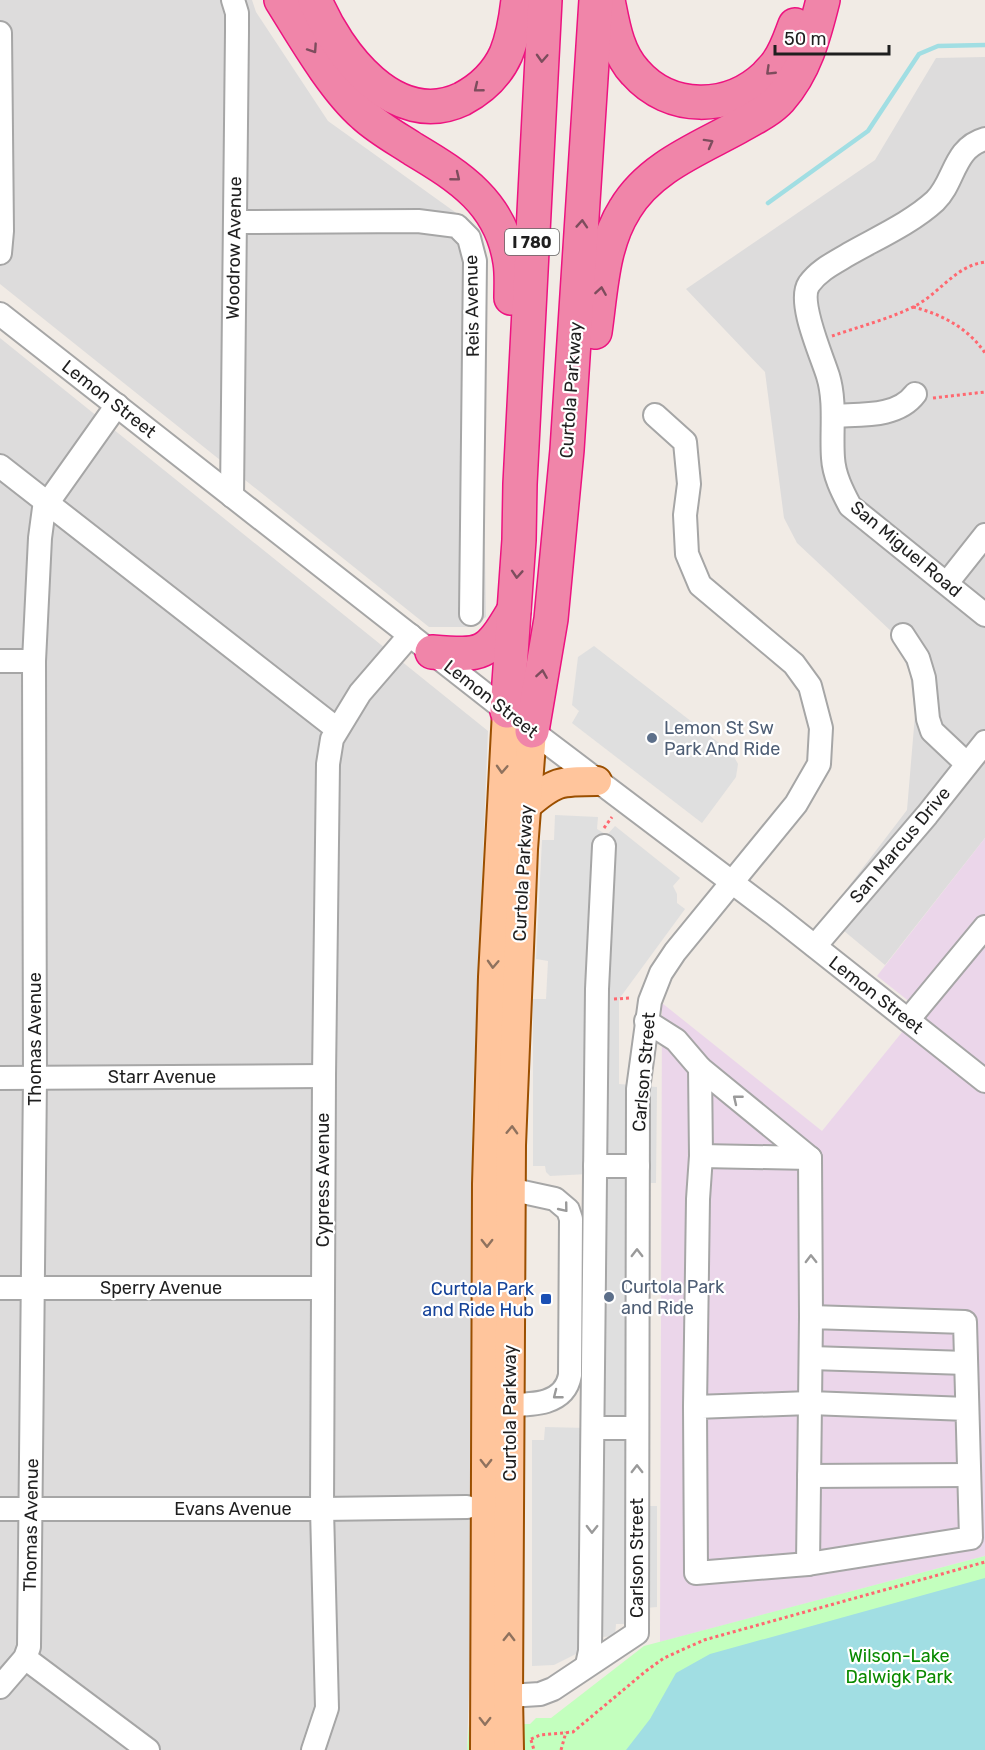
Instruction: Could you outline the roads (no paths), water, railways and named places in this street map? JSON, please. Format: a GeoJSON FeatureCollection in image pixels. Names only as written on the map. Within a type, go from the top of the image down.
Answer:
{"type":"FeatureCollection","features":[{"type":"Feature","properties":{"kind":"highway"},"geometry":{"type":"LineString","coordinates":[[281,0],[342,91],[364,115],[392,136],[450,171],[476,192],[492,212],[504,236],[511,263],[513,362],[523,415]]}},
{"type":"Feature","properties":{"kind":"highway"},"geometry":{"type":"LineString","coordinates":[[315,0],[322,17],[344,51],[365,77],[385,92],[403,101],[426,106],[450,104],[475,92],[493,75],[506,54],[515,26],[518,0]]}},
{"type":"Feature","properties":{"kind":"highway","name":"Curtola Parkway"},"geometry":{"type":"LineString","coordinates":[[507,711],[519,540],[523,415],[545,0]]}},
{"type":"Feature","properties":{"kind":"highway","name":"Curtola Parkway"},"geometry":{"type":"LineString","coordinates":[[532,731],[550,619],[567,450],[596,0]]}},
{"type":"Feature","properties":{"kind":"highway"},"geometry":{"type":"LineString","coordinates":[[608,0],[622,52],[634,72],[647,84],[671,97],[691,102],[715,102],[738,96],[755,86],[777,64],[788,44],[803,0]]}},
{"type":"Feature","properties":{"kind":"highway"},"geometry":{"type":"LineString","coordinates":[[567,450],[584,406],[605,264],[610,241],[624,209],[644,184],[664,168],[760,115],[779,100],[798,75],[806,57],[823,0]]}},
{"type":"Feature","properties":{"kind":"highway"},"geometry":{"type":"LineString","coordinates":[[421,643],[470,655],[489,646],[515,609]]}},
{"type":"Feature","properties":{"kind":"main road","name":"Curtola Parkway"},"geometry":{"type":"LineString","coordinates":[[507,711],[493,977],[499,1187],[499,1405],[509,1750]]}},
{"type":"Feature","properties":{"kind":"main road","name":"Curtola Parkway"},"geometry":{"type":"LineString","coordinates":[[499,1187],[516,1006],[532,731]]}},
{"type":"Feature","properties":{"kind":"main road"},"geometry":{"type":"LineString","coordinates":[[526,806],[548,787],[567,781],[597,781]]}},
{"type":"Feature","properties":{"kind":"main road","name":"Curtola Parkway"},"geometry":{"type":"LineString","coordinates":[[485,1750],[485,1650],[499,1405]]}},
{"type":"Feature","properties":{"kind":"main road"},"geometry":{"type":"LineString","coordinates":[[485,1650],[499,1687],[508,1696]]}},
{"type":"Feature","properties":{"kind":"street","name":"Woodrow Avenue"},"geometry":{"type":"LineString","coordinates":[[232,496],[237,32],[237,13],[233,0]]}},
{"type":"Feature","properties":{"kind":"street"},"geometry":{"type":"LineString","coordinates":[[0,33],[3,231],[0,253]]}},
{"type":"Feature","properties":{"kind":"street","name":"San Miguel Road"},"geometry":{"type":"LineString","coordinates":[[985,139],[964,151],[936,200],[906,222],[820,271],[807,286],[806,300],[830,380],[833,461],[842,490],[850,506],[985,615]]}},
{"type":"Feature","properties":{"kind":"street","name":"Reis Avenue"},"geometry":{"type":"LineString","coordinates":[[235,222],[418,221],[457,226],[469,238],[475,261],[471,614]]}},
{"type":"Feature","properties":{"kind":"street","name":"Lemon Street"},"geometry":{"type":"LineString","coordinates":[[0,314],[532,731],[815,946],[985,1081]]}},
{"type":"Feature","properties":{"kind":"street"},"geometry":{"type":"LineString","coordinates":[[833,416],[890,411],[913,398]]}},
{"type":"Feature","properties":{"kind":"street","name":"Thomas Avenue"},"geometry":{"type":"LineString","coordinates":[[25,1658],[29,1647],[35,1078],[34,661],[40,538],[44,508],[117,405]]}},
{"type":"Feature","properties":{"kind":"street","name":"Carlson Street"},"geometry":{"type":"LineString","coordinates":[[508,1696],[540,1694],[554,1689],[637,1633],[638,1089],[650,1001],[661,973],[675,952],[733,884],[796,804],[819,764],[821,728],[810,686],[794,664],[700,585],[687,554],[685,515],[689,484],[685,442],[655,415]]}},
{"type":"Feature","properties":{"kind":"street"},"geometry":{"type":"LineString","coordinates":[[0,466],[337,729]]}},
{"type":"Feature","properties":{"kind":"street"},"geometry":{"type":"LineString","coordinates":[[947,583],[985,535]]}},
{"type":"Feature","properties":{"kind":"street"},"geometry":{"type":"LineString","coordinates":[[903,635],[918,658],[924,678],[928,719],[932,732],[967,764]]}},
{"type":"Feature","properties":{"kind":"street","name":"Cypress Avenue"},"geometry":{"type":"LineString","coordinates":[[313,1750],[327,1708],[322,1509],[328,764],[332,739],[360,693],[421,643]]}},
{"type":"Feature","properties":{"kind":"street"},"geometry":{"type":"LineString","coordinates":[[0,661],[34,661]]}},
{"type":"Feature","properties":{"kind":"street","name":"San Marcus Drive"},"geometry":{"type":"LineString","coordinates":[[815,946],[927,815],[985,742]]}},
{"type":"Feature","properties":{"kind":"street"},"geometry":{"type":"LineString","coordinates":[[587,1665],[590,1651],[594,1428],[597,989],[603,839]]}},
{"type":"Feature","properties":{"kind":"street"},"geometry":{"type":"LineString","coordinates":[[908,1020],[985,927]]}},
{"type":"Feature","properties":{"kind":"street"},"geometry":{"type":"LineString","coordinates":[[646,1021],[676,1040],[699,1068],[810,1158]]}},
{"type":"Feature","properties":{"kind":"street"},"geometry":{"type":"LineString","coordinates":[[699,1068],[701,1156],[698,1199],[695,1407],[696,1573],[808,1564],[971,1538],[965,1322],[812,1317]]}},
{"type":"Feature","properties":{"kind":"street","name":"Starr Avenue"},"geometry":{"type":"LineString","coordinates":[[0,1078],[324,1076]]}},
{"type":"Feature","properties":{"kind":"street"},"geometry":{"type":"LineString","coordinates":[[701,1156],[810,1158]]}},
{"type":"Feature","properties":{"kind":"street"},"geometry":{"type":"LineString","coordinates":[[808,1564],[812,1317],[810,1158]]}},
{"type":"Feature","properties":{"kind":"street"},"geometry":{"type":"LineString","coordinates":[[595,1166],[638,1166]]}},
{"type":"Feature","properties":{"kind":"street"},"geometry":{"type":"LineString","coordinates":[[499,1187],[555,1198],[568,1210],[571,1219],[568,1385],[548,1402],[499,1405]]}},
{"type":"Feature","properties":{"kind":"street","name":"Sperry Avenue"},"geometry":{"type":"LineString","coordinates":[[0,1288],[323,1288]]}},
{"type":"Feature","properties":{"kind":"street"},"geometry":{"type":"LineString","coordinates":[[811,1358],[966,1363]]}},
{"type":"Feature","properties":{"kind":"street"},"geometry":{"type":"LineString","coordinates":[[695,1407],[810,1403],[967,1409]]}},
{"type":"Feature","properties":{"kind":"street"},"geometry":{"type":"LineString","coordinates":[[594,1428],[637,1428]]}},
{"type":"Feature","properties":{"kind":"street"},"geometry":{"type":"LineString","coordinates":[[809,1476],[969,1475]]}},
{"type":"Feature","properties":{"kind":"street","name":"Evans Avenue"},"geometry":{"type":"LineString","coordinates":[[0,1509],[467,1507]]}},
{"type":"Feature","properties":{"kind":"street"},"geometry":{"type":"LineString","coordinates":[[0,1687],[25,1658],[148,1750]]}},
{"type":"Feature","properties":{"kind":"water","name":"Wilson-Lake Dalwigk Park"},"geometry":{"type":"Polygon","coordinates":[[[985,1578],[985,1750],[626,1750],[650,1719],[676,1673],[710,1654],[985,1578]]]}},
{"type":"Feature","properties":{"kind":"waterway"},"geometry":{"type":"LineString","coordinates":[[768,203],[868,131],[919,54],[938,46],[985,45]]}},
{"type":"Feature","properties":{"kind":"place","name":"Lemon St Sw Park And Ride"},"geometry":{"type":"Point","coordinates":[652,738]}},
{"type":"Feature","properties":{"kind":"place","name":"Curtola Park and Ride"},"geometry":{"type":"Point","coordinates":[609,1297]}},
{"type":"Feature","properties":{"kind":"place","name":"Curtola Park and Ride Hub"},"geometry":{"type":"Point","coordinates":[546,1299]}}]}
